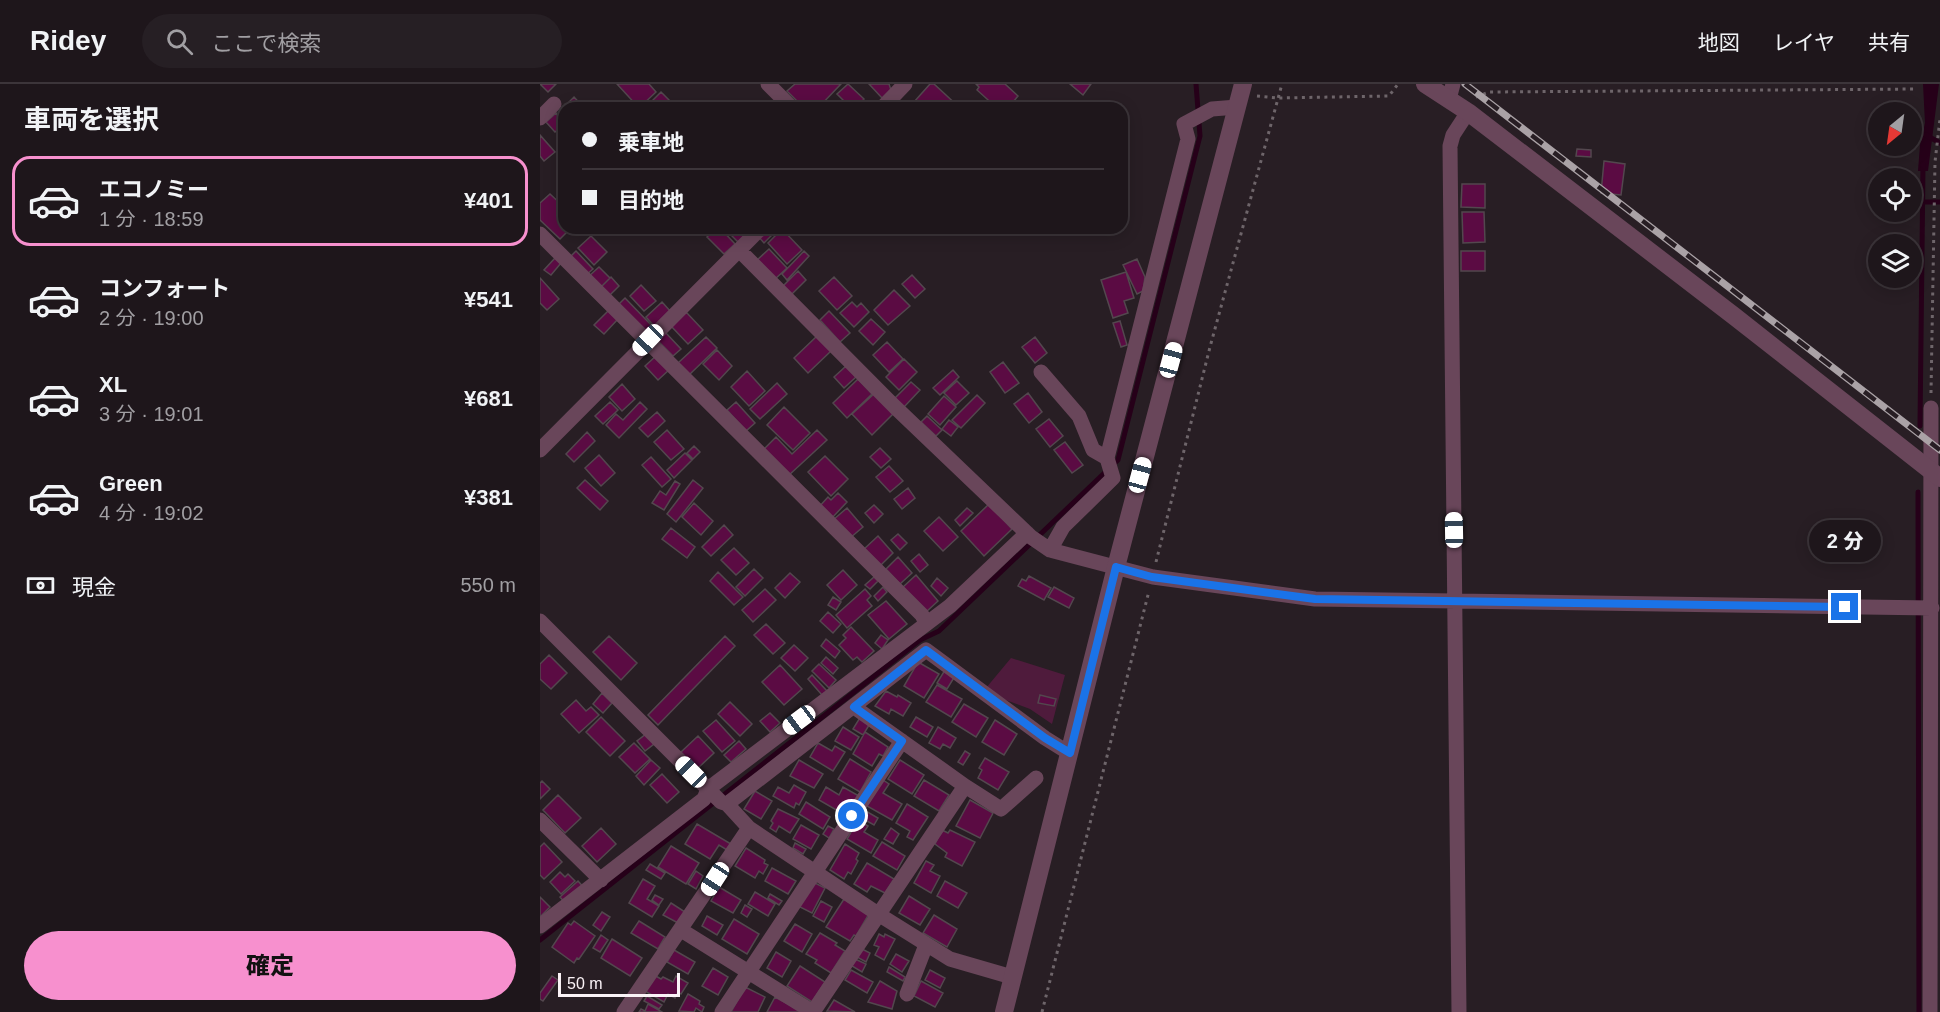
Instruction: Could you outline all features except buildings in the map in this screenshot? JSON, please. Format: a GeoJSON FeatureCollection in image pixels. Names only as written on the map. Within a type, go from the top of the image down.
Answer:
{"type":"FeatureCollection","features":[{"type":"Feature","properties":{"kind":"street"},"geometry":{"type":"LineString","coordinates":[[768,84],[786,102]]}},
{"type":"Feature","properties":{"kind":"street"},"geometry":{"type":"LineString","coordinates":[[888,102],[905,84]]}},
{"type":"Feature","properties":{"kind":"street"},"geometry":{"type":"LineString","coordinates":[[1425,84],[1457,100],[1935,474]]}},
{"type":"Feature","properties":{"kind":"street"},"geometry":{"type":"LineString","coordinates":[[1108,464],[1188,139],[1184,124],[1240,95]]}},
{"type":"Feature","properties":{"kind":"street"},"geometry":{"type":"LineString","coordinates":[[1004,1012],[1116,567],[1240,95]]}},
{"type":"Feature","properties":{"kind":"street"},"geometry":{"type":"LineString","coordinates":[[1457,100],[1450,147],[1459,1012]]}},
{"type":"Feature","properties":{"kind":"street"},"geometry":{"type":"LineString","coordinates":[[540,118],[554,104]]}},
{"type":"Feature","properties":{"kind":"street"},"geometry":{"type":"LineString","coordinates":[[540,234],[922,615],[926,623]]}},
{"type":"Feature","properties":{"kind":"street"},"geometry":{"type":"LineString","coordinates":[[540,450],[755,234]]}},
{"type":"Feature","properties":{"kind":"street"},"geometry":{"type":"LineString","coordinates":[[739,250],[895,406],[1037,541],[1116,567],[1152,577],[1315,599],[1923,608]]}},
{"type":"Feature","properties":{"kind":"street"},"geometry":{"type":"LineString","coordinates":[[717,798],[926,623],[1037,541],[1063,527],[1113,478],[1108,464],[1093,450],[1079,417],[1041,372]]}},
{"type":"Feature","properties":{"kind":"street"},"geometry":{"type":"LineString","coordinates":[[1930,1012],[1935,847],[1923,608],[1935,474],[1931,408]]}},
{"type":"Feature","properties":{"kind":"street"},"geometry":{"type":"LineString","coordinates":[[540,621],[749,828],[950,959],[1012,977]]}},
{"type":"Feature","properties":{"kind":"street"},"geometry":{"type":"LineString","coordinates":[[540,926],[704,799],[717,798],[854,707],[926,650],[1045,738],[1070,753]]}},
{"type":"Feature","properties":{"kind":"street"},"geometry":{"type":"LineString","coordinates":[[854,707],[1001,809],[1036,778]]}},
{"type":"Feature","properties":{"kind":"street"},"geometry":{"type":"LineString","coordinates":[[722,1012],[902,741]]}},
{"type":"Feature","properties":{"kind":"street"},"geometry":{"type":"LineString","coordinates":[[681,930],[813,1012],[965,786]]}},
{"type":"Feature","properties":{"kind":"street"},"geometry":{"type":"LineString","coordinates":[[540,820],[601,880]]}},
{"type":"Feature","properties":{"kind":"street"},"geometry":{"type":"LineString","coordinates":[[624,1012],[749,828]]}},
{"type":"Feature","properties":{"kind":"street"},"geometry":{"type":"LineString","coordinates":[[908,994],[926,945]]}},
{"type":"Feature","properties":{"kind":"path"},"geometry":{"type":"LineString","coordinates":[[1155,570],[1210,347],[1282,84]]}},
{"type":"Feature","properties":{"kind":"path"},"geometry":{"type":"LineString","coordinates":[[1240,95],[1277,98],[1389,96],[1398,84]]}},
{"type":"Feature","properties":{"kind":"path"},"geometry":{"type":"LineString","coordinates":[[1457,100],[1489,92],[1917,89]]}},
{"type":"Feature","properties":{"kind":"path"},"geometry":{"type":"LineString","coordinates":[[1931,408],[1934,194],[1940,119]]}},
{"type":"Feature","properties":{"kind":"path"},"geometry":{"type":"LineString","coordinates":[[1042,1012],[1150,586]]}},
{"type":"Feature","properties":{"kind":"shaded area"},"geometry":{"type":"Polygon","coordinates":[[[1923,84],[1939,84],[1928,171],[1922,171],[1922,168],[1918,168],[1919,156],[1922,156],[1925,123],[1923,84]]]}},
{"type":"Feature","properties":{"kind":"shaded area"},"geometry":{"type":"Polygon","coordinates":[[[1011,658],[1065,675],[1052,724],[1030,709],[1003,699],[986,688],[1011,658]]]}},
{"type":"Feature","properties":{"kind":"waterway"},"geometry":{"type":"LineString","coordinates":[[540,940],[920,640],[939,631],[1118,460],[1200,136],[1196,84]]}},
{"type":"Feature","properties":{"kind":"waterway"},"geometry":{"type":"LineString","coordinates":[[1926,135],[1940,143]]}},
{"type":"Feature","properties":{"kind":"waterway"},"geometry":{"type":"LineString","coordinates":[[1920,426],[1923,164]]}},
{"type":"Feature","properties":{"kind":"waterway"},"geometry":{"type":"LineString","coordinates":[[1923,202],[1940,202]]}},
{"type":"Feature","properties":{"kind":"waterway"},"geometry":{"type":"LineString","coordinates":[[1918,492],[1919,1012]]}},
{"type":"Feature","properties":{"kind":"railway"},"geometry":{"type":"LineString","coordinates":[[1465,84],[1940,450]]}},
{"type":"Feature","properties":{"kind":"route"},"geometry":{"type":"LineString","coordinates":[[852,816],[902,741],[854,707],[926,650],[1045,738],[1070,753],[1116,567],[1152,577],[1315,599],[1845,607]]}}]}
